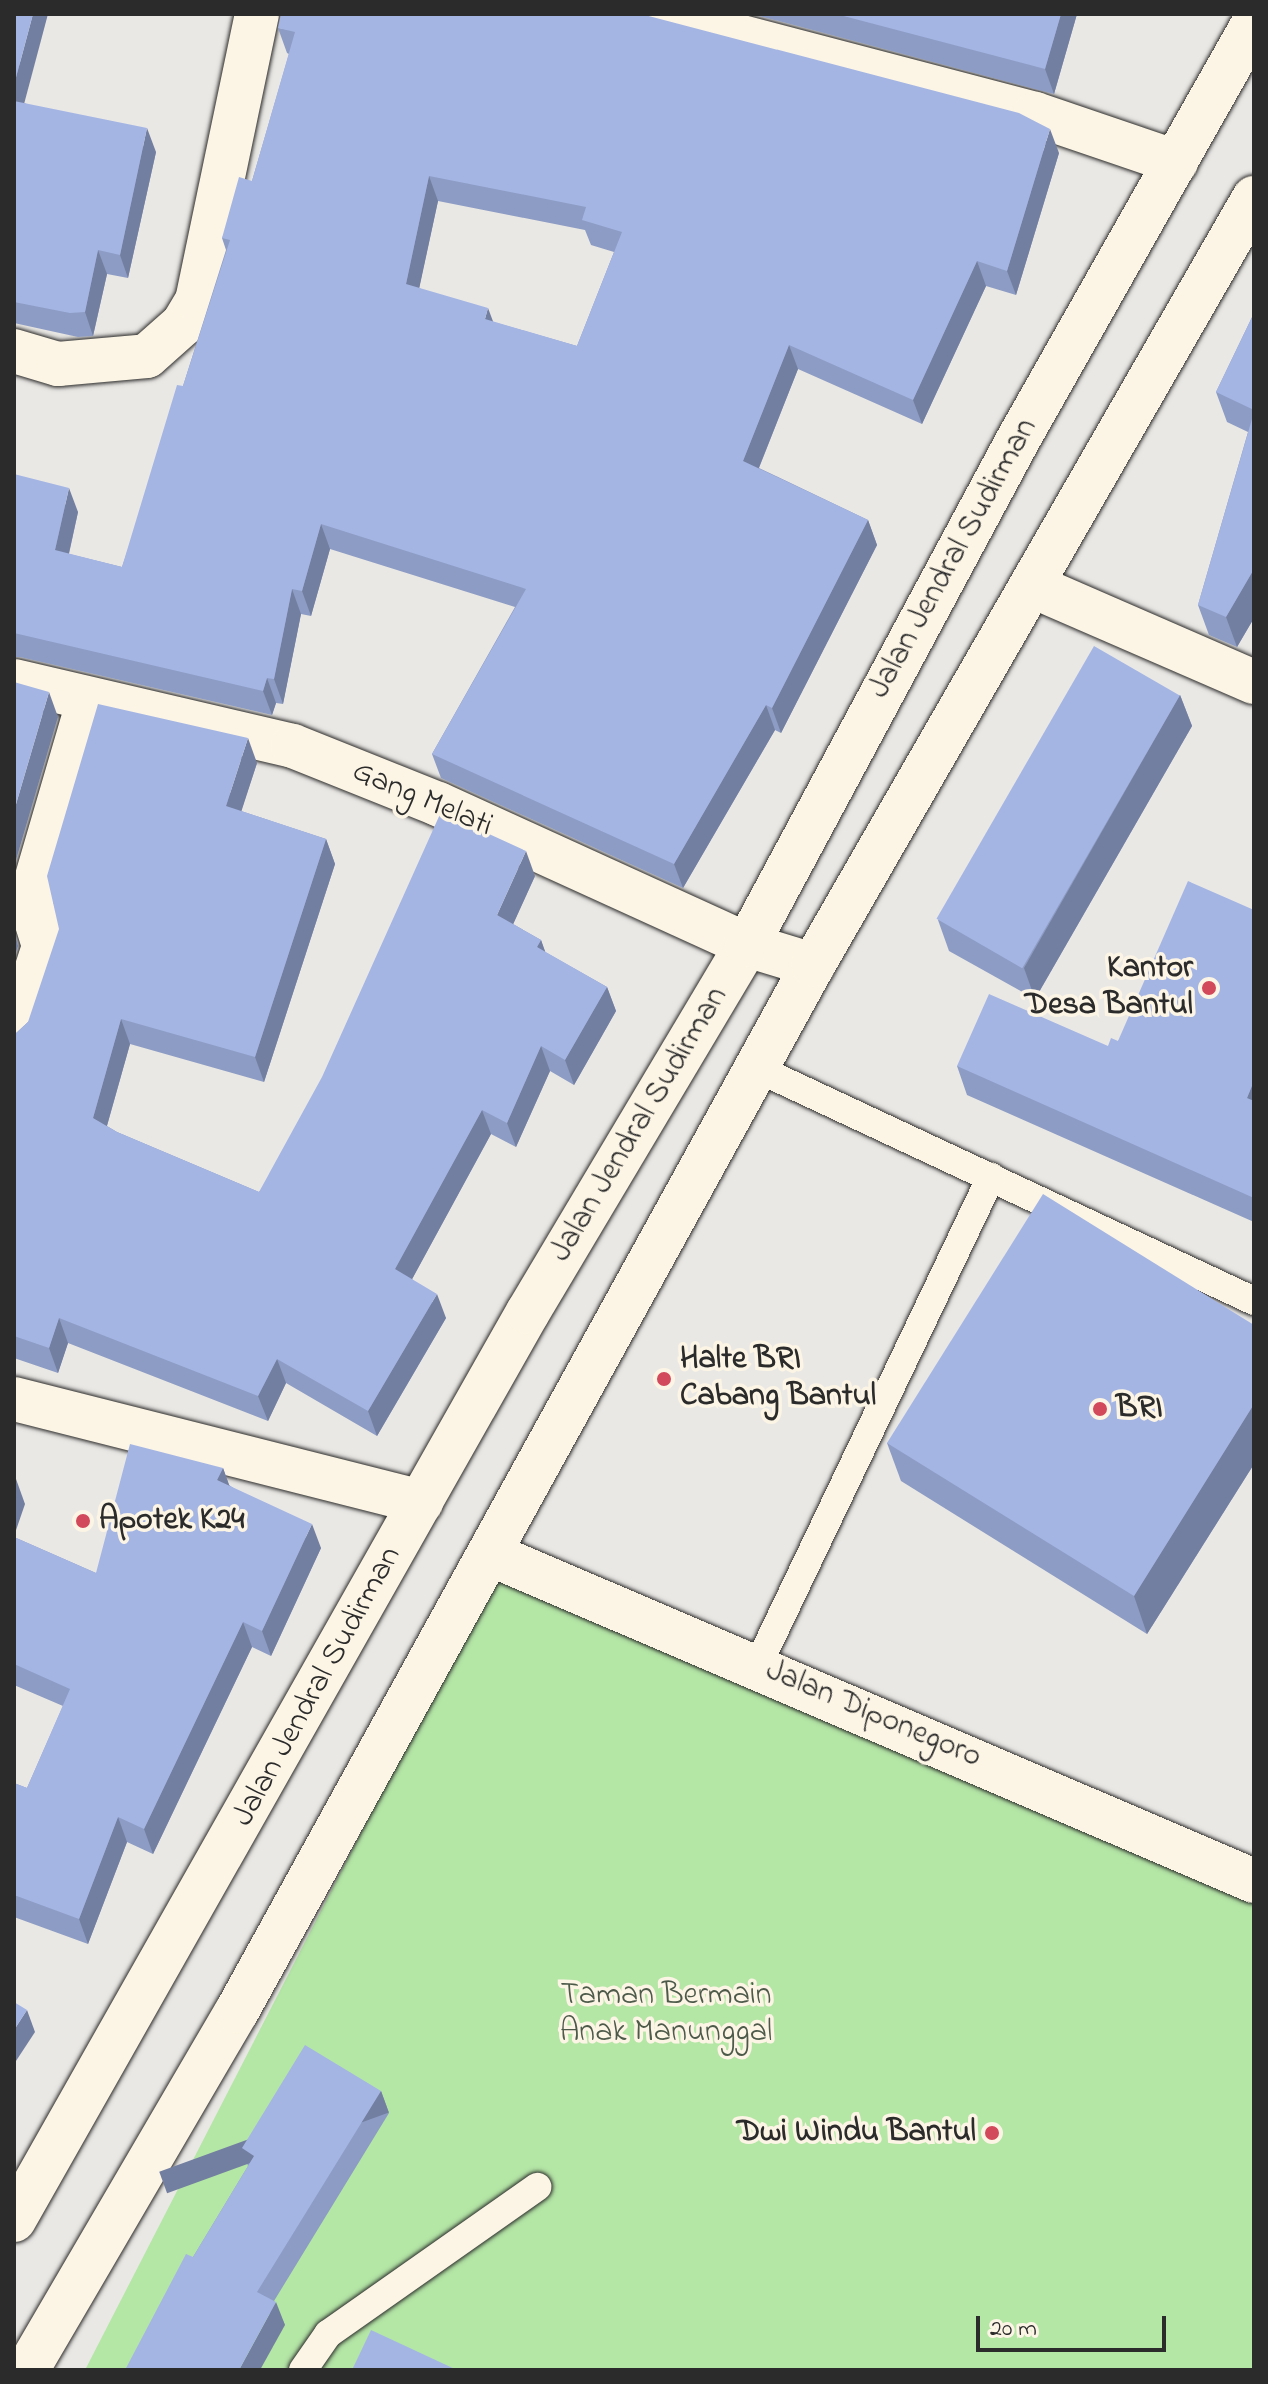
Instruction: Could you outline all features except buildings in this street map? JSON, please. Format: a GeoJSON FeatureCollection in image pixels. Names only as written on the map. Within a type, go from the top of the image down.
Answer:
{"type":"FeatureCollection","features":[{"type":"Feature","properties":{"kind":"main road"},"geometry":{"type":"LineString","coordinates":[[14,351],[58,364],[147,356],[183,324],[197,301],[257,14]]}},
{"type":"Feature","properties":{"kind":"main road"},"geometry":{"type":"LineString","coordinates":[[654,14],[1035,114],[1176,162]]}},
{"type":"Feature","properties":{"kind":"main road","name":"Jalan Jendral Sudirman"},"geometry":{"type":"LineString","coordinates":[[14,2220],[421,1502],[747,945],[1012,451],[1254,23]]}},
{"type":"Feature","properties":{"kind":"main road"},"geometry":{"type":"LineString","coordinates":[[27,2370],[237,2011],[813,965],[1254,198]]}},
{"type":"Feature","properties":{"kind":"main road"},"geometry":{"type":"LineString","coordinates":[[1033,586],[1254,682]]}},
{"type":"Feature","properties":{"kind":"main road","name":"Gang Melati"},"geometry":{"type":"LineString","coordinates":[[14,681],[293,746],[438,804],[747,945],[813,965]]}},
{"type":"Feature","properties":{"kind":"main road"},"geometry":{"type":"LineString","coordinates":[[14,1038],[44,946],[30,901],[89,699]]}},
{"type":"Feature","properties":{"kind":"main road"},"geometry":{"type":"LineString","coordinates":[[14,1399],[421,1502]]}},
{"type":"Feature","properties":{"kind":"main road","name":"Jalan Diponegoro"},"geometry":{"type":"LineString","coordinates":[[490,1554],[758,1665],[1254,1881]]}},
{"type":"Feature","properties":{"kind":"lane"},"geometry":{"type":"LineString","coordinates":[[756,1068],[1254,1301]]}},
{"type":"Feature","properties":{"kind":"lane"},"geometry":{"type":"LineString","coordinates":[[758,1665],[991,1177]]}},
{"type":"Feature","properties":{"kind":"lane"},"geometry":{"type":"LineString","coordinates":[[303,2370],[328,2334],[537,2187]]}},
{"type":"Feature","properties":{"kind":"green space","name":"Taman Bermain Anak Manunggal"},"geometry":{"type":"Polygon","coordinates":[[[495,1572],[1254,1884],[1254,2370],[85,2370],[495,1572]]]}},
{"type":"Feature","properties":{"kind":"place","name":"Kantor Desa Bantul"},"geometry":{"type":"Point","coordinates":[1209,988]}},
{"type":"Feature","properties":{"kind":"place","name":"Halte BRI Cabang Bantul"},"geometry":{"type":"Point","coordinates":[664,1379]}},
{"type":"Feature","properties":{"kind":"place","name":"BRI"},"geometry":{"type":"Point","coordinates":[1100,1409]}},
{"type":"Feature","properties":{"kind":"place","name":"Apotek K24"},"geometry":{"type":"Point","coordinates":[83,1521]}},
{"type":"Feature","properties":{"kind":"place","name":"Dwi Windu Bantul"},"geometry":{"type":"Point","coordinates":[992,2133]}}]}
